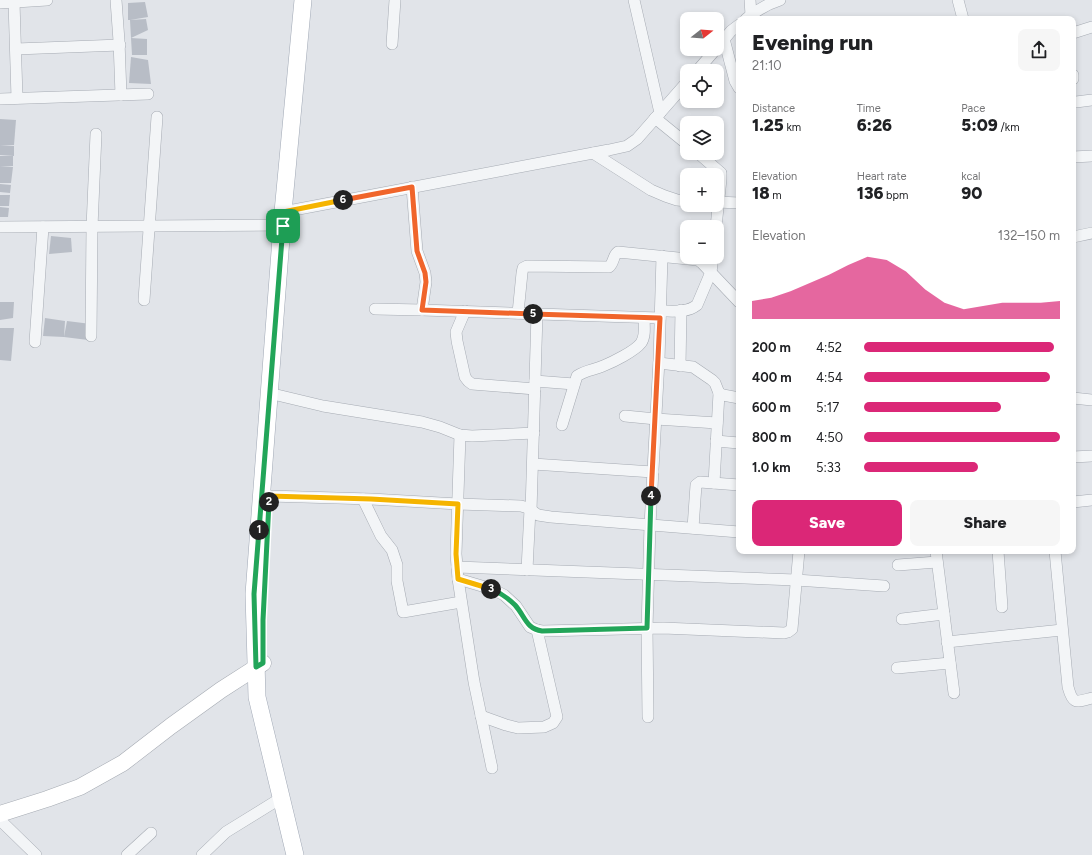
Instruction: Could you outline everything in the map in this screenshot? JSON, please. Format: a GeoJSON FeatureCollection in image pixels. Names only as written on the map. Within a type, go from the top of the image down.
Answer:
{"type":"FeatureCollection","features":[{"type":"Feature","properties":{"kind":"main road"},"geometry":{"type":"LineString","coordinates":[[302,855],[268,712],[259,665],[254,594],[303,0]]}},
{"type":"Feature","properties":{"kind":"main road"},"geometry":{"type":"LineString","coordinates":[[295,855],[257,697],[263,620],[269,496],[277,395],[284,249],[284,216],[308,0]]}},
{"type":"Feature","properties":{"kind":"street"},"geometry":{"type":"LineString","coordinates":[[0,3],[47,0]]}},
{"type":"Feature","properties":{"kind":"street"},"geometry":{"type":"LineString","coordinates":[[116,0],[122,95]]}},
{"type":"Feature","properties":{"kind":"street"},"geometry":{"type":"LineString","coordinates":[[392,44],[395,0]]}},
{"type":"Feature","properties":{"kind":"street"},"geometry":{"type":"LineString","coordinates":[[634,0],[658,116],[680,137]]}},
{"type":"Feature","properties":{"kind":"street"},"geometry":{"type":"LineString","coordinates":[[749,16],[750,0]]}},
{"type":"Feature","properties":{"kind":"street"},"geometry":{"type":"LineString","coordinates":[[751,16],[771,3],[780,0]]}},
{"type":"Feature","properties":{"kind":"street"},"geometry":{"type":"LineString","coordinates":[[958,0],[961,16]]}},
{"type":"Feature","properties":{"kind":"street"},"geometry":{"type":"LineString","coordinates":[[14,2],[17,98]]}},
{"type":"Feature","properties":{"kind":"street"},"geometry":{"type":"LineString","coordinates":[[724,39],[736,27]]}},
{"type":"Feature","properties":{"kind":"street"},"geometry":{"type":"LineString","coordinates":[[1076,32],[1092,27]]}},
{"type":"Feature","properties":{"kind":"street"},"geometry":{"type":"LineString","coordinates":[[16,49],[120,45]]}},
{"type":"Feature","properties":{"kind":"street"},"geometry":{"type":"LineString","coordinates":[[703,64],[710,56]]}},
{"type":"Feature","properties":{"kind":"street"},"geometry":{"type":"LineString","coordinates":[[724,56],[736,83]]}},
{"type":"Feature","properties":{"kind":"street"},"geometry":{"type":"LineString","coordinates":[[0,227],[149,227],[284,216],[412,187],[627,146],[637,139],[680,90]]}},
{"type":"Feature","properties":{"kind":"street"},"geometry":{"type":"LineString","coordinates":[[0,99],[148,94]]}},
{"type":"Feature","properties":{"kind":"street"},"geometry":{"type":"LineString","coordinates":[[1076,102],[1092,100]]}},
{"type":"Feature","properties":{"kind":"street"},"geometry":{"type":"LineString","coordinates":[[144,300],[157,116]]}},
{"type":"Feature","properties":{"kind":"street"},"geometry":{"type":"LineString","coordinates":[[91,336],[92,227],[96,134]]}},
{"type":"Feature","properties":{"kind":"street"},"geometry":{"type":"LineString","coordinates":[[592,153],[664,196],[680,200]]}},
{"type":"Feature","properties":{"kind":"street"},"geometry":{"type":"LineString","coordinates":[[1076,157],[1092,156]]}},
{"type":"Feature","properties":{"kind":"street"},"geometry":{"type":"LineString","coordinates":[[706,160],[715,168]]}},
{"type":"Feature","properties":{"kind":"street"},"geometry":{"type":"LineString","coordinates":[[412,187],[417,251],[425,273],[426,282],[422,310]]}},
{"type":"Feature","properties":{"kind":"street"},"geometry":{"type":"LineString","coordinates":[[724,202],[736,203]]}},
{"type":"Feature","properties":{"kind":"street"},"geometry":{"type":"LineString","coordinates":[[36,342],[43,227]]}},
{"type":"Feature","properties":{"kind":"street"},"geometry":{"type":"LineString","coordinates":[[1076,236],[1092,233]]}},
{"type":"Feature","properties":{"kind":"street"},"geometry":{"type":"LineString","coordinates":[[518,313],[522,273],[524,268],[527,266],[609,267],[615,254],[618,252],[698,260],[736,299]]}},
{"type":"Feature","properties":{"kind":"street"},"geometry":{"type":"LineString","coordinates":[[648,717],[648,575],[659,363],[662,256]]}},
{"type":"Feature","properties":{"kind":"street"},"geometry":{"type":"LineString","coordinates":[[375,309],[644,318],[693,308],[697,305],[711,272],[712,264]]}},
{"type":"Feature","properties":{"kind":"street"},"geometry":{"type":"LineString","coordinates":[[680,366],[681,310]]}},
{"type":"Feature","properties":{"kind":"street"},"geometry":{"type":"LineString","coordinates":[[465,311],[456,332],[456,341],[465,377],[472,384],[574,384]]}},
{"type":"Feature","properties":{"kind":"street"},"geometry":{"type":"LineString","coordinates":[[527,570],[533,464],[537,314]]}},
{"type":"Feature","properties":{"kind":"street"},"geometry":{"type":"LineString","coordinates":[[562,425],[577,376],[610,363],[633,350],[642,342],[644,335],[644,318]]}},
{"type":"Feature","properties":{"kind":"street"},"geometry":{"type":"LineString","coordinates":[[659,363],[693,367],[712,380],[719,393],[714,483]]}},
{"type":"Feature","properties":{"kind":"street"},"geometry":{"type":"LineString","coordinates":[[719,393],[736,397]]}},
{"type":"Feature","properties":{"kind":"street"},"geometry":{"type":"LineString","coordinates":[[277,395],[323,406],[422,422],[460,435],[472,436],[534,433]]}},
{"type":"Feature","properties":{"kind":"street"},"geometry":{"type":"LineString","coordinates":[[1076,398],[1092,400]]}},
{"type":"Feature","properties":{"kind":"street"},"geometry":{"type":"LineString","coordinates":[[625,416],[656,420],[717,423]]}},
{"type":"Feature","properties":{"kind":"street"},"geometry":{"type":"LineString","coordinates":[[460,435],[456,554],[458,579],[474,682],[492,768]]}},
{"type":"Feature","properties":{"kind":"street"},"geometry":{"type":"LineString","coordinates":[[716,441],[736,442]]}},
{"type":"Feature","properties":{"kind":"street"},"geometry":{"type":"LineString","coordinates":[[1076,457],[1092,456]]}},
{"type":"Feature","properties":{"kind":"street"},"geometry":{"type":"LineString","coordinates":[[533,464],[653,472]]}},
{"type":"Feature","properties":{"kind":"street"},"geometry":{"type":"LineString","coordinates":[[693,528],[696,485],[700,482],[736,485]]}},
{"type":"Feature","properties":{"kind":"street"},"geometry":{"type":"LineString","coordinates":[[269,496],[521,506],[538,515],[551,517],[736,532]]}},
{"type":"Feature","properties":{"kind":"street"},"geometry":{"type":"LineString","coordinates":[[363,499],[381,536],[392,550],[397,565],[397,581],[403,612],[461,602]]}},
{"type":"Feature","properties":{"kind":"street"},"geometry":{"type":"LineString","coordinates":[[1076,502],[1092,500]]}},
{"type":"Feature","properties":{"kind":"street"},"geometry":{"type":"LineString","coordinates":[[458,579],[492,589],[504,595],[516,606],[530,627],[542,631],[663,628],[784,633],[792,629],[799,554]]}},
{"type":"Feature","properties":{"kind":"street"},"geometry":{"type":"LineString","coordinates":[[936,554],[954,693]]}},
{"type":"Feature","properties":{"kind":"street"},"geometry":{"type":"LineString","coordinates":[[998,554],[1002,607]]}},
{"type":"Feature","properties":{"kind":"street"},"geometry":{"type":"LineString","coordinates":[[1055,554],[1070,697],[1079,701],[1092,698]]}},
{"type":"Feature","properties":{"kind":"street"},"geometry":{"type":"LineString","coordinates":[[898,565],[937,562]]}},
{"type":"Feature","properties":{"kind":"street"},"geometry":{"type":"LineString","coordinates":[[457,567],[796,580],[884,586]]}},
{"type":"Feature","properties":{"kind":"street"},"geometry":{"type":"LineString","coordinates":[[902,619],[944,614]]}},
{"type":"Feature","properties":{"kind":"street"},"geometry":{"type":"LineString","coordinates":[[481,716],[506,726],[518,728],[544,727],[553,723],[557,717],[537,630]]}},
{"type":"Feature","properties":{"kind":"street"},"geometry":{"type":"LineString","coordinates":[[947,642],[1062,630]]}},
{"type":"Feature","properties":{"kind":"street"},"geometry":{"type":"LineString","coordinates":[[897,668],[950,663]]}},
{"type":"Feature","properties":{"kind":"street"},"geometry":{"type":"LineString","coordinates":[[0,814],[80,787],[122,763],[221,690],[259,665]]}},
{"type":"Feature","properties":{"kind":"street"},"geometry":{"type":"LineString","coordinates":[[202,855],[226,832],[281,798]]}},
{"type":"Feature","properties":{"kind":"street"},"geometry":{"type":"LineString","coordinates":[[0,820],[36,855]]}},
{"type":"Feature","properties":{"kind":"street"},"geometry":{"type":"LineString","coordinates":[[127,855],[150,833]]}},
{"type":"Feature","properties":{"kind":"building"},"geometry":{"type":"Polygon","coordinates":[[[145,2],[148,17],[128,20],[128,3],[145,2]]]}},
{"type":"Feature","properties":{"kind":"building"},"geometry":{"type":"Polygon","coordinates":[[[146,19],[148,30],[131,38],[130,20],[146,19]]]}},
{"type":"Feature","properties":{"kind":"building"},"geometry":{"type":"Polygon","coordinates":[[[131,38],[147,39],[147,55],[132,55],[131,38]]]}},
{"type":"Feature","properties":{"kind":"building"},"geometry":{"type":"Polygon","coordinates":[[[131,57],[148,60],[151,84],[129,83],[131,57]]]}},
{"type":"Feature","properties":{"kind":"building"},"geometry":{"type":"Polygon","coordinates":[[[0,119],[16,120],[14,145],[0,145],[0,119]]]}},
{"type":"Feature","properties":{"kind":"building"},"geometry":{"type":"Polygon","coordinates":[[[0,145],[14,146],[14,156],[0,155],[0,145]]]}},
{"type":"Feature","properties":{"kind":"building"},"geometry":{"type":"Polygon","coordinates":[[[0,156],[13,156],[13,166],[0,166],[0,156]]]}},
{"type":"Feature","properties":{"kind":"building"},"geometry":{"type":"Polygon","coordinates":[[[0,166],[13,167],[11,183],[0,183],[0,166]]]}},
{"type":"Feature","properties":{"kind":"building"},"geometry":{"type":"Polygon","coordinates":[[[0,184],[11,185],[10,193],[0,192],[0,184]]]}},
{"type":"Feature","properties":{"kind":"building"},"geometry":{"type":"Polygon","coordinates":[[[0,195],[10,195],[9,206],[0,206],[0,195]]]}},
{"type":"Feature","properties":{"kind":"building"},"geometry":{"type":"Polygon","coordinates":[[[0,207],[9,208],[8,217],[0,217],[0,207]]]}},
{"type":"Feature","properties":{"kind":"building"},"geometry":{"type":"Polygon","coordinates":[[[51,236],[71,238],[72,252],[49,254],[51,236]]]}},
{"type":"Feature","properties":{"kind":"building"},"geometry":{"type":"Polygon","coordinates":[[[0,302],[14,302],[13,318],[0,320],[0,302]]]}},
{"type":"Feature","properties":{"kind":"building"},"geometry":{"type":"Polygon","coordinates":[[[45,318],[65,321],[64,337],[43,336],[45,318]]]}},
{"type":"Feature","properties":{"kind":"building"},"geometry":{"type":"Polygon","coordinates":[[[67,321],[91,324],[88,340],[64,337],[67,321]]]}},
{"type":"Feature","properties":{"kind":"building"},"geometry":{"type":"Polygon","coordinates":[[[0,328],[14,328],[11,361],[0,360],[0,328]]]}},
{"type":"Feature","properties":{"kind":"route"},"geometry":{"type":"LineString","coordinates":[[412,187],[417,251],[425,273],[426,282],[422,310],[660,318],[650,525],[647,628],[542,631],[530,627],[516,606],[504,595],[492,589],[458,579],[456,554],[458,504],[371,499],[269,496],[263,620],[263,663],[256,667],[254,594],[283,226],[283,212],[412,187]]}}]}
